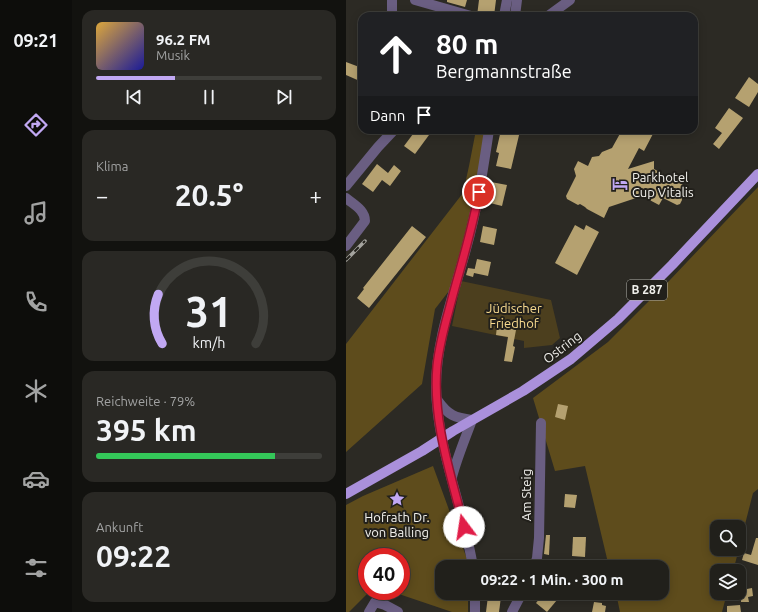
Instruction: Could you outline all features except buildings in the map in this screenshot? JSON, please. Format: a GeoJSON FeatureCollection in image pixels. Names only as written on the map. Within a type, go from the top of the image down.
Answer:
{"type":"FeatureCollection","features":[{"type":"Feature","properties":{"kind":"main road","name":"Ostring"},"geometry":{"type":"LineString","coordinates":[[346,494],[523,391],[571,359],[618,319],[672,265],[758,174]]}},
{"type":"Feature","properties":{"kind":"street"},"geometry":{"type":"LineString","coordinates":[[392,0],[392,12]]}},
{"type":"Feature","properties":{"kind":"street"},"geometry":{"type":"LineString","coordinates":[[414,0],[457,12]]}},
{"type":"Feature","properties":{"kind":"street"},"geometry":{"type":"LineString","coordinates":[[505,12],[507,0]]}},
{"type":"Feature","properties":{"kind":"street"},"geometry":{"type":"LineString","coordinates":[[516,12],[517,0]]}},
{"type":"Feature","properties":{"kind":"street"},"geometry":{"type":"LineString","coordinates":[[554,12],[570,0]]}},
{"type":"Feature","properties":{"kind":"street"},"geometry":{"type":"LineString","coordinates":[[346,186],[390,134]]}},
{"type":"Feature","properties":{"kind":"street"},"geometry":{"type":"LineString","coordinates":[[471,560],[446,458],[437,399],[437,367],[441,342],[467,248],[476,208],[488,134]]}},
{"type":"Feature","properties":{"kind":"street"},"geometry":{"type":"LineString","coordinates":[[346,198],[365,215],[365,221],[346,246]]}},
{"type":"Feature","properties":{"kind":"street"},"geometry":{"type":"LineString","coordinates":[[437,399],[444,409],[452,416],[472,420],[456,461],[452,478]]}},
{"type":"Feature","properties":{"kind":"street","name":"Am Steig"},"geometry":{"type":"LineString","coordinates":[[536,560],[539,538],[541,423]]}},
{"type":"Feature","properties":{"kind":"street"},"geometry":{"type":"LineString","coordinates":[[475,600],[475,612]]}},
{"type":"Feature","properties":{"kind":"street"},"geometry":{"type":"LineString","coordinates":[[512,612],[518,600]]}},
{"type":"Feature","properties":{"kind":"street"},"geometry":{"type":"LineString","coordinates":[[368,612],[375,602],[385,605],[398,612]]}},
{"type":"Feature","properties":{"kind":"green space","name":"Jüdischer Friedhof"},"geometry":{"type":"Polygon","coordinates":[[[461,281],[551,300],[560,338],[552,345],[524,348],[524,341],[452,326],[461,281]]]}},
{"type":"Feature","properties":{"kind":"shaded area"},"geometry":{"type":"Polygon","coordinates":[[[475,134],[485,134],[473,209],[452,287],[435,309],[422,384],[346,452],[346,344],[463,193],[475,134]]]}},
{"type":"Feature","properties":{"kind":"shaded area"},"geometry":{"type":"Polygon","coordinates":[[[758,187],[758,489],[753,493],[746,520],[710,520],[710,556],[737,556],[735,564],[710,564],[710,600],[725,600],[722,612],[620,612],[617,600],[669,600],[669,560],[607,560],[585,466],[555,471],[533,398],[608,342],[669,281],[758,187]]]}},
{"type":"Feature","properties":{"kind":"shaded area"},"geometry":{"type":"Polygon","coordinates":[[[433,466],[467,559],[435,560],[435,600],[468,600],[468,612],[452,612],[410,598],[410,548],[358,548],[358,600],[361,600],[349,612],[346,612],[346,505],[363,496],[433,466]]]}},
{"type":"Feature","properties":{"kind":"railway"},"geometry":{"type":"LineString","coordinates":[[346,260],[365,241]]}},
{"type":"Feature","properties":{"kind":"place","name":"Parkhotel Cup Vitalis"},"geometry":{"type":"Point","coordinates":[620,184]}},
{"type":"Feature","properties":{"kind":"place","name":"Hofrath Dr. von Balling"},"geometry":{"type":"Point","coordinates":[397,499]}},
{"type":"Feature","properties":{"kind":"route"},"geometry":{"type":"LineString","coordinates":[[464,527],[446,458],[436,386],[441,342],[467,248],[479,192]]}}]}
